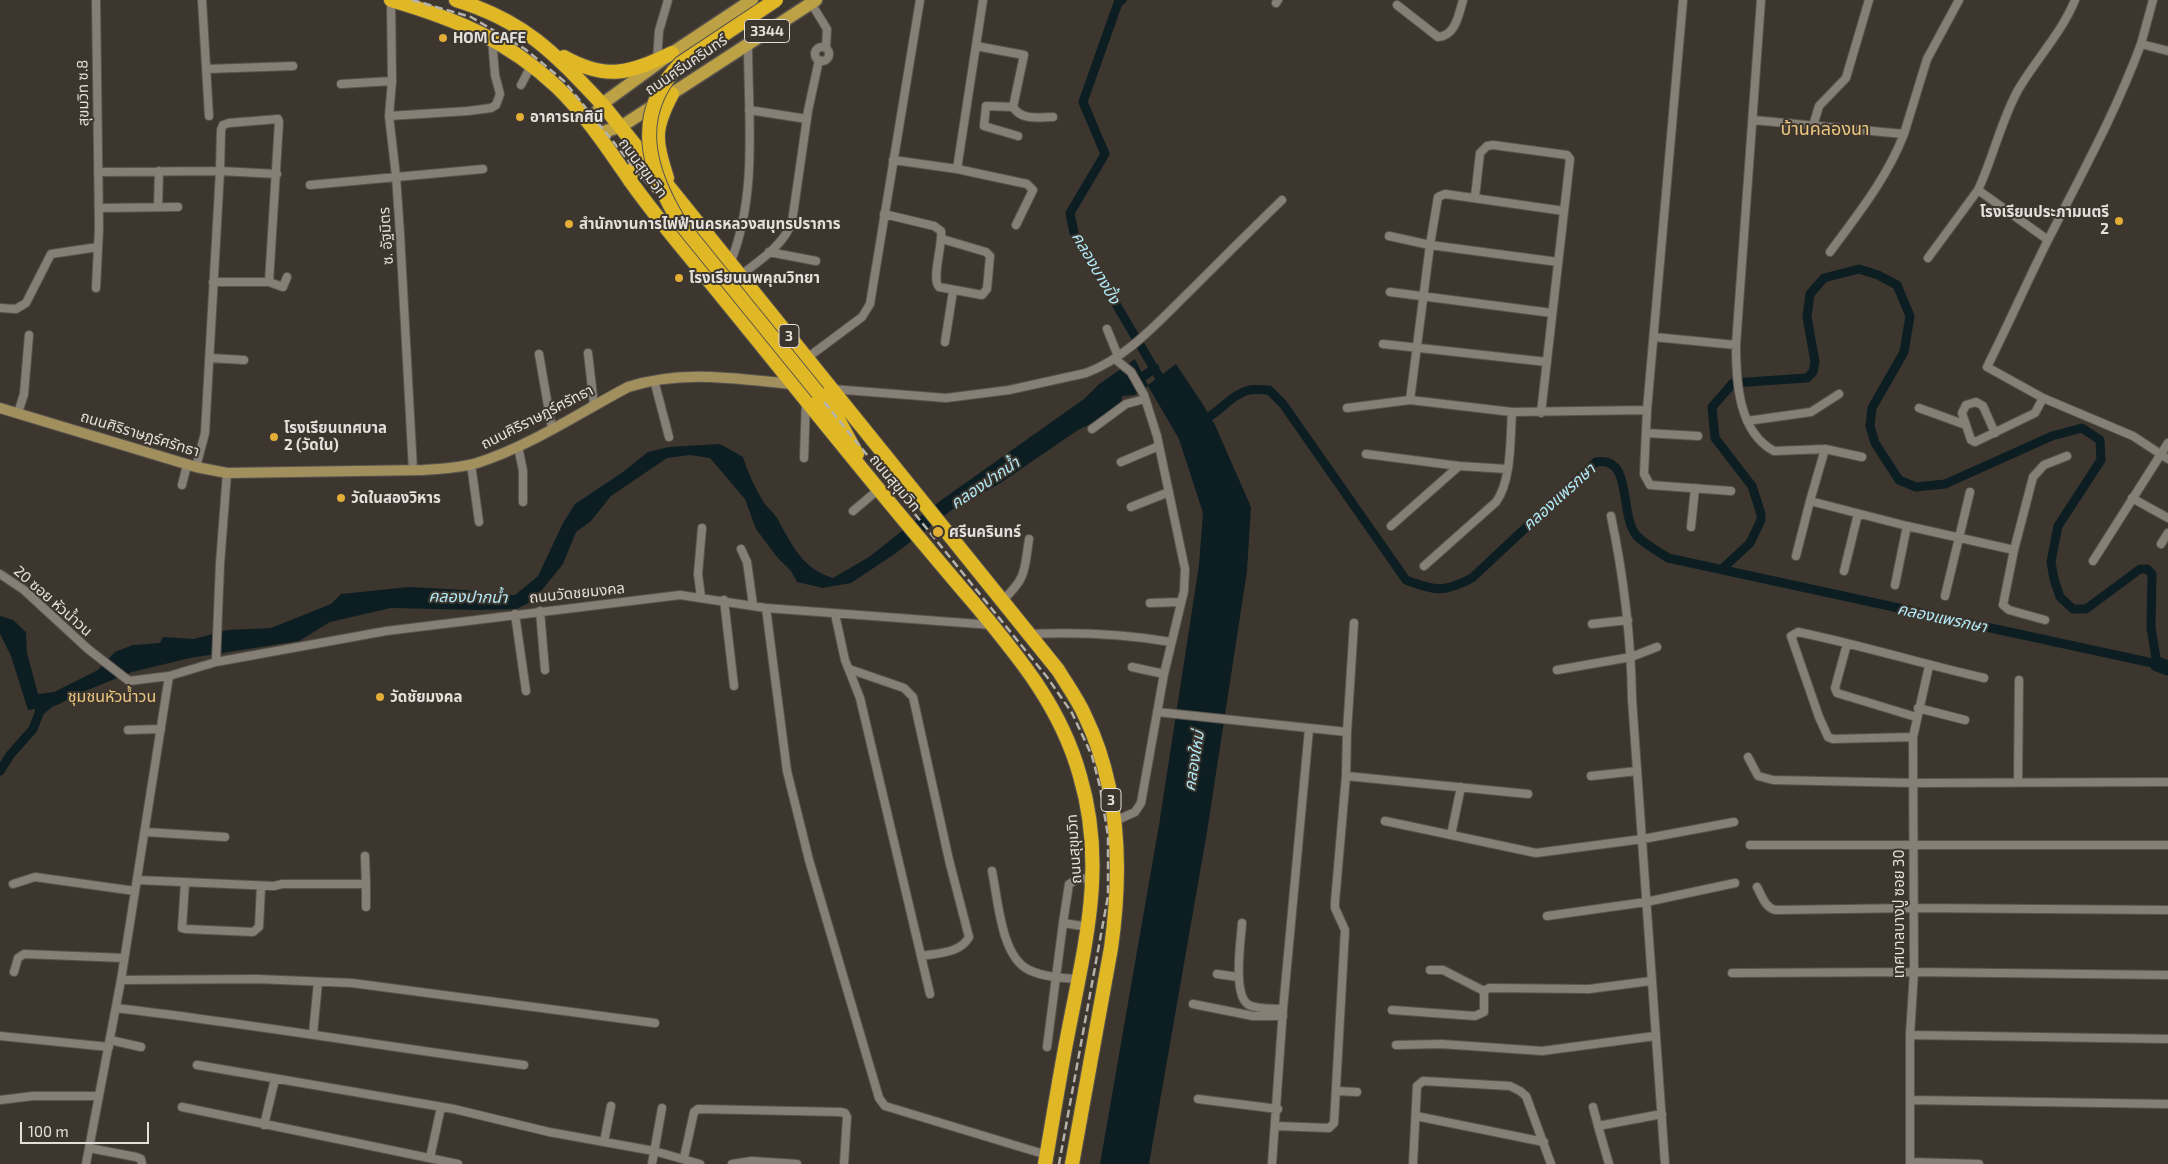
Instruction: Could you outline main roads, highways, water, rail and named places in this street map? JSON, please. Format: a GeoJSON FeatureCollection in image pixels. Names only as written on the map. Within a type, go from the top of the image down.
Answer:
{"type":"FeatureCollection","features":[{"type":"Feature","properties":{"kind":"highway","name":"ถนนสุขุมวิท"},"geometry":{"type":"LineString","coordinates":[[391,0],[450,18],[492,39],[507,47],[556,87],[593,129],[630,181],[793,384],[812,396],[847,434],[867,475],[992,625],[1039,685],[1057,714],[1081,776],[1093,847],[1094,878],[1089,927],[1046,1159]]}},
{"type":"Feature","properties":{"kind":"highway","name":"ถนนสุขุมวิท"},"geometry":{"type":"LineString","coordinates":[[456,0],[496,14],[530,34],[550,50],[622,126],[1058,670],[1085,716],[1098,749],[1114,821],[1118,880],[1116,912],[1072,1164]]}},
{"type":"Feature","properties":{"kind":"highway"},"geometry":{"type":"LineString","coordinates":[[776,0],[681,63],[669,74],[662,85],[652,110],[649,122],[649,149],[664,196],[680,223],[812,396]]}},
{"type":"Feature","properties":{"kind":"highway"},"geometry":{"type":"LineString","coordinates":[[550,50],[580,66],[610,73],[627,72],[672,53]]}},
{"type":"Feature","properties":{"kind":"highway"},"geometry":{"type":"LineString","coordinates":[[531,66],[538,70],[547,69],[553,58],[550,50]]}},
{"type":"Feature","properties":{"kind":"highway"},"geometry":{"type":"LineString","coordinates":[[670,186],[657,147],[657,133],[659,121],[672,94]]}},
{"type":"Feature","properties":{"kind":"highway"},"geometry":{"type":"LineString","coordinates":[[630,181],[636,166],[652,164]]}},
{"type":"Feature","properties":{"kind":"main road","name":"ถนนศรีนครินทร์"},"geometry":{"type":"LineString","coordinates":[[752,0],[672,53],[602,104],[593,129],[622,126],[813,2]]}},
{"type":"Feature","properties":{"kind":"main road"},"geometry":{"type":"LineString","coordinates":[[705,31],[700,42],[701,53],[708,60],[719,62]]}},
{"type":"Feature","properties":{"kind":"water","name":"คลองใหม่"},"geometry":{"type":"Polygon","coordinates":[[[1135,359],[1148,385],[1176,364],[1215,425],[1251,507],[1247,571],[1207,832],[1149,1164],[1100,1164],[1159,825],[1199,565],[1203,513],[1179,439],[1148,386],[1135,395],[1122,396],[1121,406],[1099,420],[1078,430],[999,484],[953,509],[896,553],[851,583],[823,588],[797,582],[791,571],[777,557],[756,529],[745,499],[710,458],[690,455],[667,458],[611,496],[591,521],[576,532],[563,564],[533,601],[516,609],[391,608],[330,622],[299,641],[190,658],[132,672],[85,691],[57,705],[28,710],[11,656],[0,634],[0,616],[13,620],[26,632],[27,653],[38,694],[54,692],[98,670],[115,652],[133,645],[160,643],[163,637],[194,639],[228,630],[271,628],[331,604],[341,594],[409,587],[515,595],[538,576],[563,523],[575,504],[623,472],[648,452],[669,447],[720,444],[743,457],[749,475],[764,503],[777,518],[799,554],[813,568],[833,578],[869,557],[940,501],[1084,399],[1098,385],[1135,359]]]}},
{"type":"Feature","properties":{"kind":"waterway","name":"คลองบางปิ้ง"},"geometry":{"type":"LineString","coordinates":[[1122,0],[1118,3],[1083,102],[1105,154],[1070,213],[1074,233],[1165,387]]}},
{"type":"Feature","properties":{"kind":"waterway"},"geometry":{"type":"LineString","coordinates":[[1210,416],[1243,392],[1269,390],[1283,404],[1406,580],[1432,588],[1446,588],[1472,578],[1596,462],[1608,462],[1615,467],[1620,476],[1631,525],[1636,535],[1668,558],[2157,664],[2151,628],[2152,574],[2147,569],[2140,569],[2086,609],[2073,609],[2060,597],[2054,579],[2051,562],[2058,526],[2101,460],[2100,440],[2082,428],[2052,436],[1945,484],[1916,487],[1899,480],[1875,443],[1870,426],[1872,408],[1904,352],[1910,316],[1897,285],[1878,275],[1859,269],[1824,278],[1810,294],[1807,317],[1815,362],[1813,372],[1807,378],[1733,383],[1712,407],[1715,438],[1752,486],[1761,514],[1761,520],[1750,543],[1722,569]]}},
{"type":"Feature","properties":{"kind":"waterway","name":"คลองปากน้ำ"},"geometry":{"type":"LineString","coordinates":[[1134,383],[1155,368]]}},
{"type":"Feature","properties":{"kind":"waterway","name":"คลองแพรกษา"},"geometry":{"type":"LineString","coordinates":[[2157,664],[2168,668]]}},
{"type":"Feature","properties":{"kind":"waterway","name":"คลองปากน้ำ"},"geometry":{"type":"LineString","coordinates":[[35,698],[40,711],[54,700]]}},
{"type":"Feature","properties":{"kind":"waterway"},"geometry":{"type":"LineString","coordinates":[[0,771],[10,755],[33,729],[40,711]]}},
{"type":"Feature","properties":{"kind":"railway"},"geometry":{"type":"LineString","coordinates":[[412,0],[471,17],[525,49],[564,81],[1047,677],[1072,713],[1092,756],[1100,787],[1108,836],[1108,896],[1059,1164]]}},
{"type":"Feature","properties":{"kind":"place","name":"HOM CAFE"},"geometry":{"type":"Point","coordinates":[443,38]}},
{"type":"Feature","properties":{"kind":"place","name":"อาคารเกศินี"},"geometry":{"type":"Point","coordinates":[520,117]}},
{"type":"Feature","properties":{"kind":"place","name":"โรงเรียนประภามนตรี 2"},"geometry":{"type":"Point","coordinates":[2119,221]}},
{"type":"Feature","properties":{"kind":"place","name":"สำนักงานการไฟฟ้านครหลวงสมุทรปราการ"},"geometry":{"type":"Point","coordinates":[569,224]}},
{"type":"Feature","properties":{"kind":"place","name":"โรงเรียนนพคุณวิทยา"},"geometry":{"type":"Point","coordinates":[679,278]}},
{"type":"Feature","properties":{"kind":"place","name":"โรงเรียนเทศบาล 2 (วัดใน)"},"geometry":{"type":"Point","coordinates":[274,437]}},
{"type":"Feature","properties":{"kind":"place","name":"วัดในสองวิหาร"},"geometry":{"type":"Point","coordinates":[341,498]}},
{"type":"Feature","properties":{"kind":"place","name":"ศรีนครินทร์"},"geometry":{"type":"Point","coordinates":[938,532]}},
{"type":"Feature","properties":{"kind":"place","name":"วัดชัยมงคล"},"geometry":{"type":"Point","coordinates":[380,697]}},
{"type":"Feature","properties":{"kind":"district","name":"บ้านคลองนา"},"geometry":{"type":"Point","coordinates":[1825,129]}},
{"type":"Feature","properties":{"kind":"district","name":"ชุมชนหัวน้ำวน"},"geometry":{"type":"Point","coordinates":[112,697]}}]}
